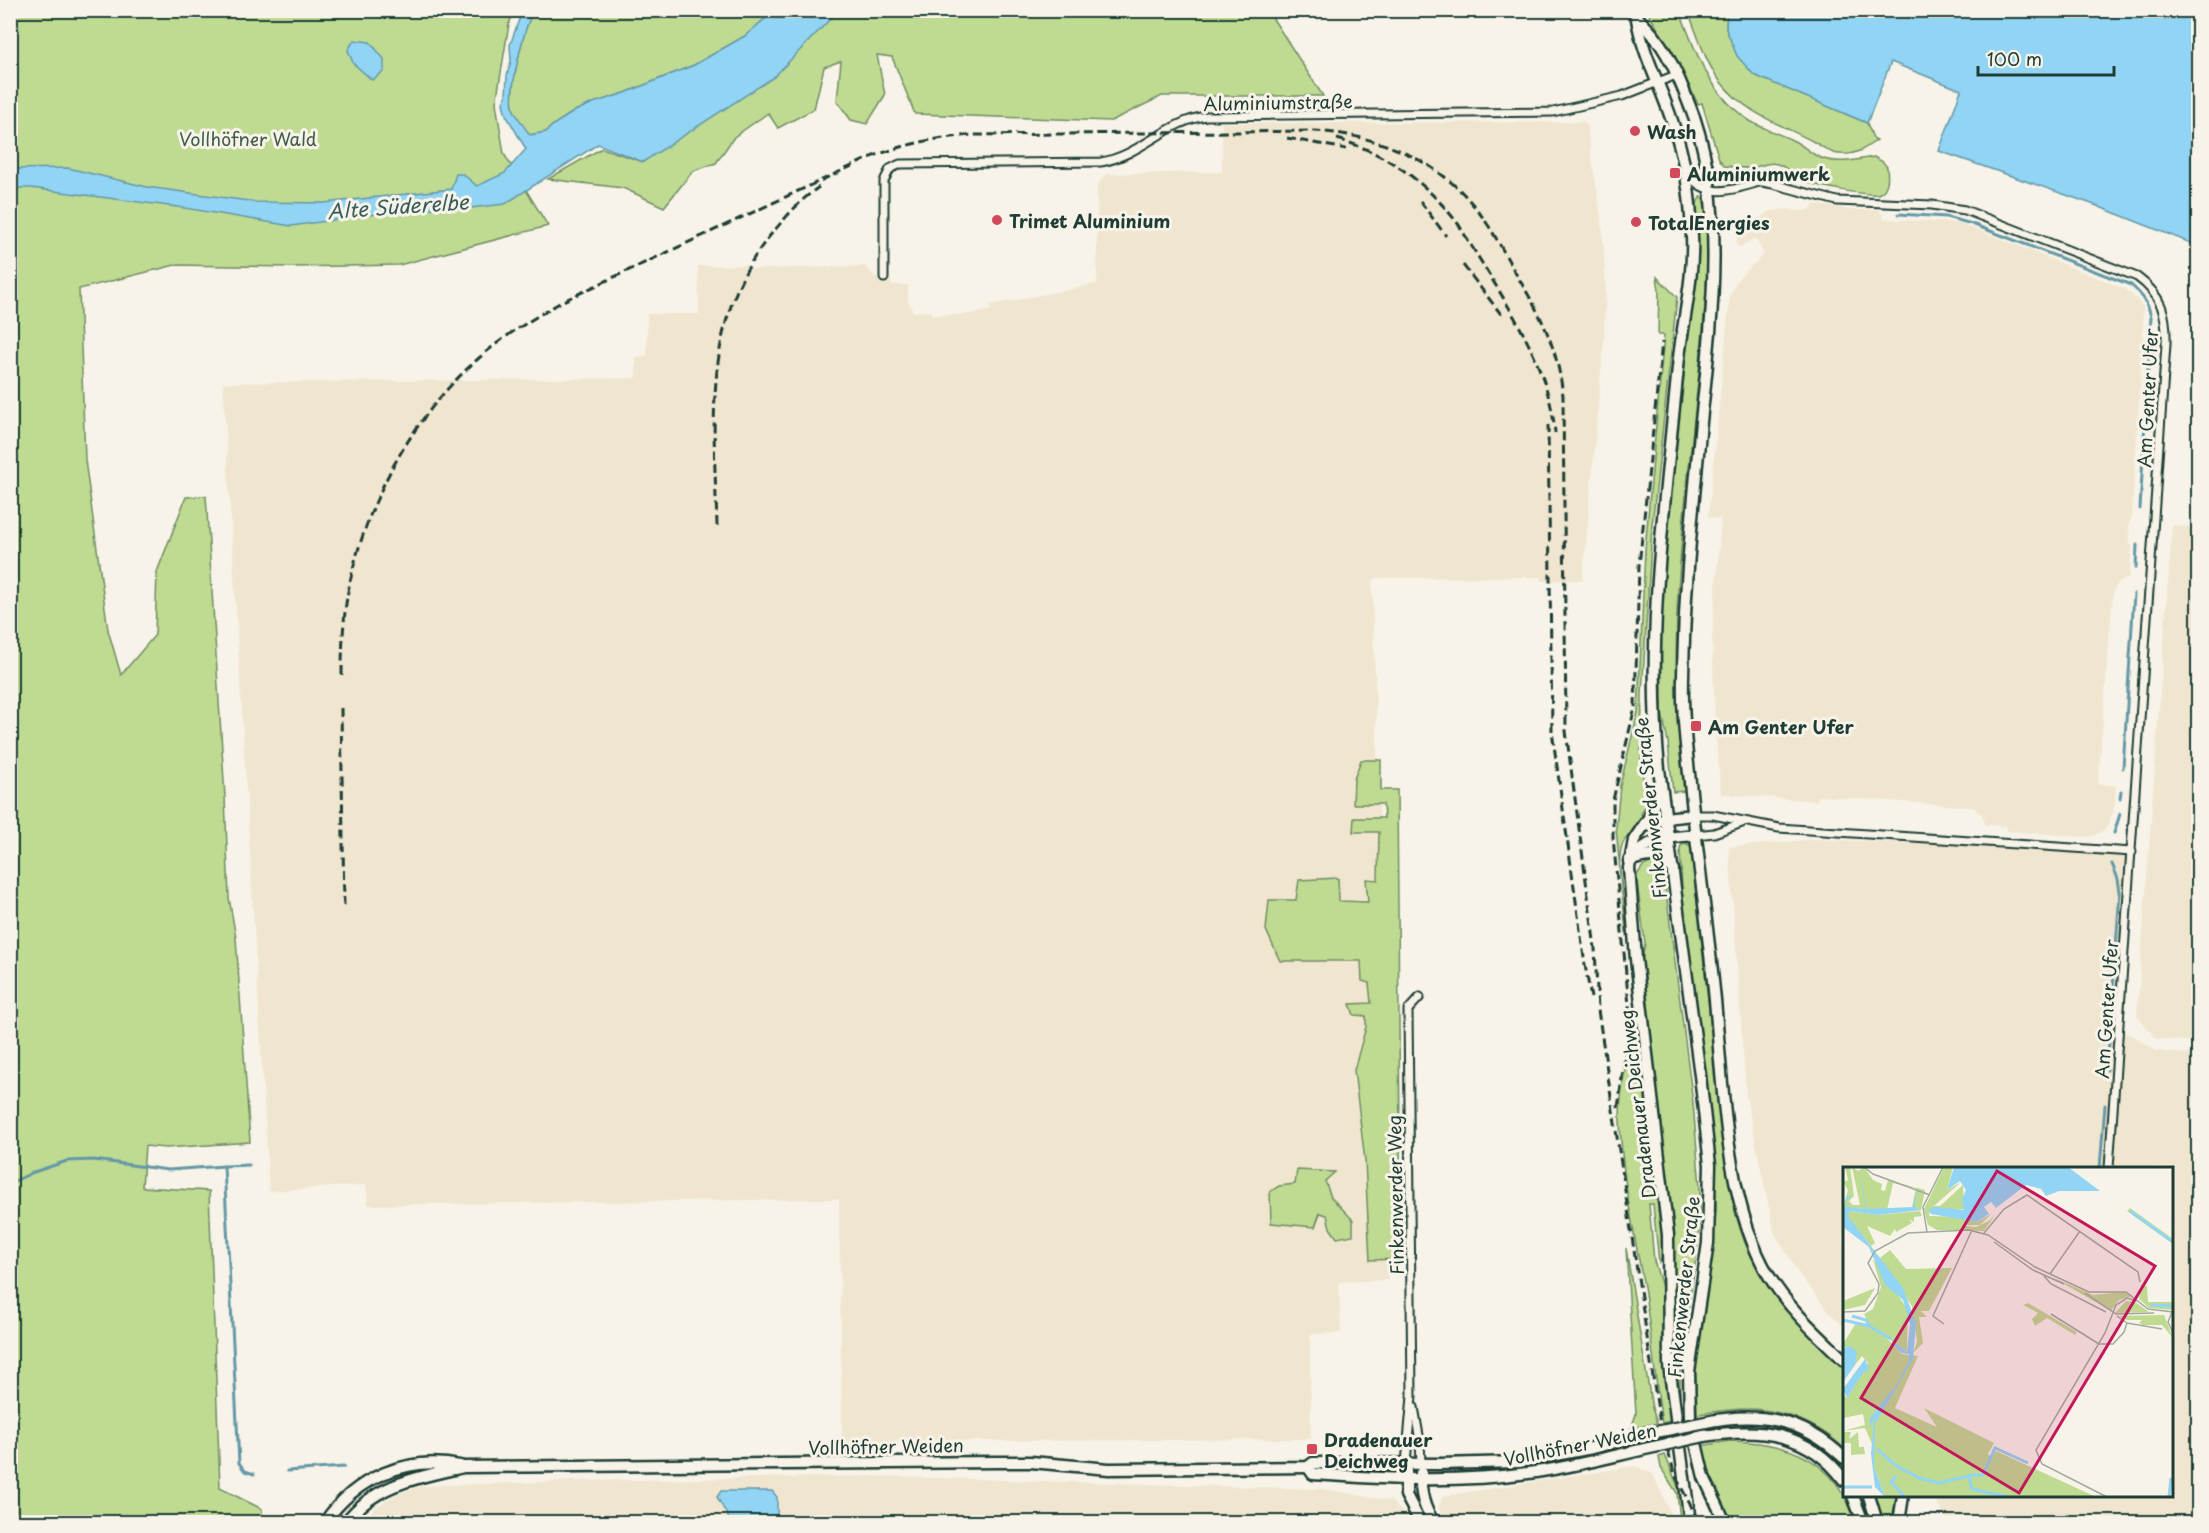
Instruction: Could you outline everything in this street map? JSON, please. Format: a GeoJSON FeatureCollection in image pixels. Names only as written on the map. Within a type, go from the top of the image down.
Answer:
{"type":"FeatureCollection","features":[{"type":"Feature","properties":{"kind":"main road","name":"Finkenwerder Straße"},"geometry":{"type":"LineString","coordinates":[[1635,15],[1655,37],[1676,75],[1694,117],[1707,167],[1710,191],[1712,277],[1708,362],[1687,564],[1684,627],[1684,727],[1714,984],[1728,1129],[1743,1215],[1758,1257],[1781,1294],[1809,1327],[1843,1358]]}},
{"type":"Feature","properties":{"kind":"main road","name":"Finkenwerder Straße"},"geometry":{"type":"LineString","coordinates":[[1635,15],[1641,42],[1672,120],[1685,170],[1693,239],[1659,546],[1655,723],[1660,779],[1710,1165],[1708,1243],[1689,1372],[1690,1418],[1704,1477],[1725,1522]]}},
{"type":"Feature","properties":{"kind":"main road","name":"Dradenauer Deichweg"},"geometry":{"type":"LineString","coordinates":[[1660,779],[1653,807],[1645,826],[1634,840],[1629,861],[1636,958],[1668,1235],[1669,1365],[1690,1522]]}},
{"type":"Feature","properties":{"kind":"main road"},"geometry":{"type":"LineString","coordinates":[[1645,826],[1665,818],[1693,815]]}},
{"type":"Feature","properties":{"kind":"main road"},"geometry":{"type":"LineString","coordinates":[[1629,861],[1647,844],[1668,837],[1696,835]]}},
{"type":"Feature","properties":{"kind":"main road"},"geometry":{"type":"LineString","coordinates":[[1629,861],[1650,855],[1661,858],[1673,871]]}},
{"type":"Feature","properties":{"kind":"main road","name":"Vollhöfner Weiden"},"geometry":{"type":"LineString","coordinates":[[346,1522],[370,1498],[392,1486],[409,1479],[463,1467],[1014,1462],[1099,1469],[1308,1467],[1313,1463],[1518,1462],[1740,1416],[1776,1419],[1806,1430],[1824,1440],[1843,1456]]}},
{"type":"Feature","properties":{"kind":"main road","name":"Vollhöfner Weiden"},"geometry":{"type":"LineString","coordinates":[[1308,1467],[1313,1474],[1405,1480],[1480,1478],[1529,1473],[1704,1436],[1752,1432],[1791,1439],[1820,1456],[1843,1478]]}},
{"type":"Feature","properties":{"kind":"main road","name":"Vollhöfner Weiden"},"geometry":{"type":"LineString","coordinates":[[325,1522],[351,1493],[383,1473],[426,1463],[442,1462],[463,1467]]}},
{"type":"Feature","properties":{"kind":"main road"},"geometry":{"type":"LineString","coordinates":[[1406,1463],[1406,1495],[1420,1522]]}},
{"type":"Feature","properties":{"kind":"main road"},"geometry":{"type":"LineString","coordinates":[[1421,1464],[1420,1479],[1424,1503],[1434,1522]]}},
{"type":"Feature","properties":{"kind":"main road"},"geometry":{"type":"LineString","coordinates":[[1853,1497],[1863,1522]]}},
{"type":"Feature","properties":{"kind":"main road"},"geometry":{"type":"LineString","coordinates":[[1869,1497],[1877,1522]]}},
{"type":"Feature","properties":{"kind":"main road"},"geometry":{"type":"LineString","coordinates":[[1899,1522],[1903,1497]]}},
{"type":"Feature","properties":{"kind":"street","name":"Aluminiumstraße"},"geometry":{"type":"LineString","coordinates":[[884,278],[884,181],[890,169],[900,164],[1101,162],[1117,159],[1196,117],[1553,112],[1601,102],[1676,75]]}},
{"type":"Feature","properties":{"kind":"street","name":"Am Genter Ufer"},"geometry":{"type":"LineString","coordinates":[[1707,167],[1718,174],[1837,201],[1932,205],[1965,210],[2137,277],[2148,284],[2162,303],[2167,326],[2166,344],[2109,1167]]}},
{"type":"Feature","properties":{"kind":"street"},"geometry":{"type":"LineString","coordinates":[[1685,170],[1695,182],[1710,191]]}},
{"type":"Feature","properties":{"kind":"street","name":"Am Genter Ufer"},"geometry":{"type":"LineString","coordinates":[[1710,191],[1736,189],[1759,182]]}},
{"type":"Feature","properties":{"kind":"street"},"geometry":{"type":"LineString","coordinates":[[1693,815],[1713,815],[1779,828],[2132,852]]}},
{"type":"Feature","properties":{"kind":"street"},"geometry":{"type":"LineString","coordinates":[[1696,835],[1714,833],[1744,822]]}},
{"type":"Feature","properties":{"kind":"street","name":"Finkenwerder Weg"},"geometry":{"type":"LineString","coordinates":[[1406,1463],[1412,1396],[1408,1010],[1420,997]]}},
{"type":"Feature","properties":{"kind":"street","name":"Finkenwerder Weg"},"geometry":{"type":"LineString","coordinates":[[1412,1396],[1420,1441],[1421,1464]]}},
{"type":"Feature","properties":{"kind":"shaded area"},"geometry":{"type":"Polygon","coordinates":[[[1586,122],[1602,222],[1606,285],[1604,338],[1583,580],[1542,581],[1541,577],[1376,578],[1372,583],[1384,959],[1388,1280],[1339,1282],[1341,1333],[1310,1334],[1311,1439],[842,1442],[839,1199],[368,1205],[366,1185],[269,1191],[223,383],[636,378],[636,357],[647,356],[647,314],[699,314],[698,266],[746,265],[752,269],[865,266],[876,278],[891,278],[891,285],[908,285],[908,301],[913,312],[931,311],[932,315],[973,314],[991,310],[990,305],[1097,284],[1097,185],[1106,174],[1222,172],[1222,123],[1586,122]]]}},
{"type":"Feature","properties":{"kind":"shaded area"},"geometry":{"type":"Polygon","coordinates":[[[1814,204],[1852,210],[1879,210],[1883,219],[1955,223],[1981,231],[2123,288],[2137,299],[2143,308],[2132,516],[2129,524],[2130,545],[2132,545],[2129,578],[2118,582],[2113,592],[2098,784],[2116,786],[2114,810],[2108,825],[2095,835],[2088,837],[2007,831],[2006,826],[1985,825],[1983,816],[1973,807],[1818,796],[1817,801],[1721,794],[1715,730],[1712,637],[1721,519],[1708,517],[1730,295],[1737,280],[1764,254],[1755,238],[1740,247],[1736,245],[1738,233],[1770,211],[1810,210],[1814,204]]]}},
{"type":"Feature","properties":{"kind":"shaded area"},"geometry":{"type":"Polygon","coordinates":[[[2172,525],[2198,528],[2198,1042],[2156,1039],[2137,1015],[2172,525]]]}},
{"type":"Feature","properties":{"kind":"shaded area"},"geometry":{"type":"Polygon","coordinates":[[[1816,839],[2132,852],[2119,1031],[2132,1035],[2157,1051],[2198,1055],[2198,1522],[1947,1522],[1934,1497],[2173,1497],[2173,1167],[1843,1167],[1843,1326],[1799,1274],[1774,1232],[1746,1096],[1729,847],[1816,839]]]}},
{"type":"Feature","properties":{"kind":"shaded area"},"geometry":{"type":"Polygon","coordinates":[[[1635,1466],[1653,1474],[1672,1522],[1447,1522],[1438,1507],[1443,1496],[1635,1466]]]}},
{"type":"Feature","properties":{"kind":"shaded area"},"geometry":{"type":"Polygon","coordinates":[[[873,1476],[1323,1489],[1391,1501],[1412,1522],[361,1522],[377,1506],[395,1495],[422,1486],[873,1476]]]}},
{"type":"Feature","properties":{"kind":"green space","name":"Vollhöfner Wald"},"geometry":{"type":"Polygon","coordinates":[[[10,11],[514,11],[509,24],[496,103],[504,154],[548,226],[399,265],[293,267],[175,265],[79,289],[85,460],[108,630],[121,675],[155,635],[157,572],[186,497],[206,496],[229,898],[236,938],[250,1142],[166,1148],[145,1146],[142,1187],[209,1191],[220,1488],[262,1509],[263,1522],[11,1522],[10,11]]]}},
{"type":"Feature","properties":{"kind":"green space"},"geometry":{"type":"Polygon","coordinates":[[[533,11],[774,11],[745,36],[694,65],[575,111],[546,132],[529,135],[517,117],[512,98],[518,59],[533,11]]]}},
{"type":"Feature","properties":{"kind":"green space"},"geometry":{"type":"Polygon","coordinates":[[[838,11],[1268,11],[1323,96],[1162,96],[1111,121],[915,114],[892,57],[877,55],[885,95],[867,124],[851,120],[837,101],[841,61],[824,67],[814,109],[778,128],[768,113],[734,137],[716,163],[693,171],[664,207],[623,188],[548,179],[602,148],[643,162],[838,11]]]}},
{"type":"Feature","properties":{"kind":"green space"},"geometry":{"type":"Polygon","coordinates":[[[1647,11],[1680,11],[1706,72],[1736,111],[1750,121],[1795,142],[1822,158],[1844,161],[1874,157],[1887,167],[1888,178],[1883,191],[1875,194],[1830,188],[1803,181],[1783,166],[1776,164],[1752,168],[1725,166],[1719,159],[1702,103],[1698,104],[1672,52],[1647,11]]]}},
{"type":"Feature","properties":{"kind":"green space"},"geometry":{"type":"Polygon","coordinates":[[[1688,11],[1727,11],[1726,29],[1754,75],[1867,123],[1873,138],[1877,140],[1855,153],[1836,154],[1752,110],[1720,81],[1706,56],[1688,11]]]}},
{"type":"Feature","properties":{"kind":"green space"},"geometry":{"type":"Polygon","coordinates":[[[1701,196],[1704,203],[1707,233],[1706,291],[1680,558],[1676,642],[1684,791],[1673,792],[1668,742],[1662,713],[1661,619],[1665,549],[1698,263],[1697,203],[1701,196]]]}},
{"type":"Feature","properties":{"kind":"green space"},"geometry":{"type":"Polygon","coordinates":[[[1657,277],[1677,297],[1652,526],[1642,694],[1641,763],[1649,800],[1641,814],[1644,818],[1623,843],[1620,866],[1616,828],[1620,786],[1638,712],[1645,550],[1664,335],[1658,335],[1657,277]]]}},
{"type":"Feature","properties":{"kind":"green space"},"geometry":{"type":"Polygon","coordinates":[[[1361,760],[1381,760],[1381,790],[1397,790],[1401,1259],[1370,1260],[1365,1161],[1354,1070],[1366,1027],[1366,1016],[1354,1015],[1350,1004],[1371,1003],[1369,983],[1362,981],[1361,961],[1280,961],[1266,930],[1269,900],[1296,900],[1299,880],[1338,878],[1339,901],[1368,902],[1366,879],[1378,880],[1379,832],[1353,832],[1354,818],[1384,818],[1383,804],[1353,804],[1354,779],[1361,760]]]}},
{"type":"Feature","properties":{"kind":"green space"},"geometry":{"type":"Polygon","coordinates":[[[1688,844],[1691,847],[1726,1163],[1737,1219],[1749,1252],[1768,1285],[1803,1329],[1843,1368],[1843,1447],[1813,1426],[1790,1416],[1765,1410],[1745,1409],[1697,1414],[1695,1358],[1716,1212],[1714,1152],[1683,906],[1681,845],[1688,844]]]}},
{"type":"Feature","properties":{"kind":"green space"},"geometry":{"type":"Polygon","coordinates":[[[1652,862],[1656,863],[1664,876],[1693,1103],[1700,1187],[1700,1220],[1696,1258],[1680,1364],[1680,1401],[1677,1401],[1673,1363],[1673,1235],[1643,971],[1645,943],[1637,882],[1637,875],[1643,866],[1652,862]]]}},
{"type":"Feature","properties":{"kind":"green space"},"geometry":{"type":"Polygon","coordinates":[[[1623,902],[1627,923],[1628,932],[1626,932],[1623,902]]]}},
{"type":"Feature","properties":{"kind":"green space"},"geometry":{"type":"Polygon","coordinates":[[[1636,1006],[1662,1224],[1662,1258],[1659,1263],[1653,1204],[1649,1204],[1654,1261],[1663,1290],[1664,1377],[1670,1421],[1662,1423],[1621,1140],[1622,1091],[1636,1006]]]}},
{"type":"Feature","properties":{"kind":"green space"},"geometry":{"type":"Polygon","coordinates":[[[1297,1170],[1335,1172],[1325,1181],[1331,1197],[1353,1220],[1353,1235],[1337,1238],[1330,1228],[1327,1215],[1320,1213],[1315,1227],[1271,1223],[1270,1192],[1279,1186],[1295,1184],[1297,1170]]]}},
{"type":"Feature","properties":{"kind":"green space"},"geometry":{"type":"Polygon","coordinates":[[[1626,1248],[1652,1408],[1657,1423],[1631,1429],[1636,1414],[1626,1248]]]}},
{"type":"Feature","properties":{"kind":"green space"},"geometry":{"type":"Polygon","coordinates":[[[1730,1441],[1752,1442],[1772,1445],[1808,1459],[1823,1469],[1836,1483],[1847,1501],[1855,1522],[1731,1522],[1708,1474],[1700,1446],[1730,1441]]]}},
{"type":"Feature","properties":{"kind":"green space"},"geometry":{"type":"Polygon","coordinates":[[[1665,1455],[1681,1494],[1683,1518],[1680,1518],[1677,1493],[1661,1468],[1659,1457],[1665,1455]]]}},
{"type":"Feature","properties":{"kind":"green space"},"geometry":{"type":"Polygon","coordinates":[[[1876,1497],[1896,1497],[1892,1522],[1883,1522],[1876,1497]]]}},
{"type":"Feature","properties":{"kind":"water","name":"Alte Süderelbe"},"geometry":{"type":"Polygon","coordinates":[[[522,11],[533,11],[518,59],[512,98],[513,107],[530,135],[546,132],[575,111],[593,103],[625,93],[694,65],[745,36],[774,11],[838,11],[774,77],[643,162],[598,144],[505,204],[462,209],[420,208],[291,226],[185,208],[31,188],[11,188],[11,169],[68,168],[147,187],[256,202],[324,203],[451,189],[456,174],[463,174],[477,186],[505,173],[526,149],[506,115],[503,103],[511,61],[510,45],[522,11]]]}},
{"type":"Feature","properties":{"kind":"water"},"geometry":{"type":"Polygon","coordinates":[[[1727,11],[2198,11],[2198,246],[2092,204],[1939,151],[1961,90],[1891,62],[1867,123],[1754,75],[1737,56],[1726,29],[1727,11]]]}},
{"type":"Feature","properties":{"kind":"water"},"geometry":{"type":"Polygon","coordinates":[[[354,40],[370,42],[384,59],[384,71],[372,80],[353,63],[348,50],[354,40]]]}},
{"type":"Feature","properties":{"kind":"water"},"geometry":{"type":"Polygon","coordinates":[[[721,1491],[772,1491],[777,1497],[777,1522],[731,1522],[717,1497],[721,1491]]]}},
{"type":"Feature","properties":{"kind":"waterway"},"geometry":{"type":"LineString","coordinates":[[1899,214],[1946,217],[1972,224],[2131,285],[2141,296],[2151,317],[2140,509]]}},
{"type":"Feature","properties":{"kind":"waterway"},"geometry":{"type":"LineString","coordinates":[[2136,568],[2137,545]]}},
{"type":"Feature","properties":{"kind":"waterway"},"geometry":{"type":"LineString","coordinates":[[2123,768],[2134,594]]}},
{"type":"Feature","properties":{"kind":"waterway"},"geometry":{"type":"LineString","coordinates":[[2120,798],[2121,791]]}},
{"type":"Feature","properties":{"kind":"waterway"},"geometry":{"type":"LineString","coordinates":[[2114,833],[2120,814]]}},
{"type":"Feature","properties":{"kind":"waterway"},"geometry":{"type":"LineString","coordinates":[[2107,1070],[2120,892],[2112,864]]}},
{"type":"Feature","properties":{"kind":"waterway"},"geometry":{"type":"LineString","coordinates":[[2100,1167],[2105,1105]]}},
{"type":"Feature","properties":{"kind":"waterway"},"geometry":{"type":"LineString","coordinates":[[10,1183],[67,1161],[94,1160],[168,1170],[224,1166],[239,1463],[245,1471],[254,1474]]}},
{"type":"Feature","properties":{"kind":"waterway"},"geometry":{"type":"LineString","coordinates":[[224,1166],[249,1165]]}},
{"type":"Feature","properties":{"kind":"waterway"},"geometry":{"type":"LineString","coordinates":[[287,1471],[344,1467]]}},
{"type":"Feature","properties":{"kind":"railway"},"geometry":{"type":"LineString","coordinates":[[342,675],[347,597],[354,563],[365,530],[393,466],[411,436],[454,382],[499,342],[563,301],[869,158],[935,139],[976,135],[1315,131],[1338,133],[1384,144],[1426,164],[1462,193],[1489,226],[1541,318],[1553,347],[1561,379],[1566,731],[1595,948],[1598,1010],[1660,1424],[1675,1475],[1699,1522]]}},
{"type":"Feature","properties":{"kind":"railway"},"geometry":{"type":"LineString","coordinates":[[1287,138],[1346,149]]}},
{"type":"Feature","properties":{"kind":"railway"},"geometry":{"type":"LineString","coordinates":[[1337,139],[1390,161],[1420,183],[1459,225],[1504,299],[1532,351],[1551,405],[1555,433]]}},
{"type":"Feature","properties":{"kind":"railway"},"geometry":{"type":"LineString","coordinates":[[717,526],[714,410],[723,335],[733,299],[750,265],[773,232],[800,202],[819,187]]}},
{"type":"Feature","properties":{"kind":"railway"},"geometry":{"type":"LineString","coordinates":[[1420,201],[1446,236]]}},
{"type":"Feature","properties":{"kind":"railway"},"geometry":{"type":"LineString","coordinates":[[1463,265],[1504,318]]}},
{"type":"Feature","properties":{"kind":"railway"},"geometry":{"type":"LineString","coordinates":[[1618,1108],[1630,1016],[1613,837],[1613,800],[1635,707],[1639,566],[1662,342]]}},
{"type":"Feature","properties":{"kind":"railway"},"geometry":{"type":"LineString","coordinates":[[1548,425],[1552,731],[1591,998]]}},
{"type":"Feature","properties":{"kind":"railway"},"geometry":{"type":"LineString","coordinates":[[341,708],[344,908]]}},
{"type":"Feature","properties":{"kind":"place","name":"Wash"},"geometry":{"type":"Point","coordinates":[1635,131]}},
{"type":"Feature","properties":{"kind":"place","name":"Aluminiumwerk"},"geometry":{"type":"Point","coordinates":[1675,173]}},
{"type":"Feature","properties":{"kind":"place","name":"Trimet Aluminium"},"geometry":{"type":"Point","coordinates":[997,220]}},
{"type":"Feature","properties":{"kind":"place","name":"TotalEnergies"},"geometry":{"type":"Point","coordinates":[1636,222]}},
{"type":"Feature","properties":{"kind":"place","name":"Am Genter Ufer"},"geometry":{"type":"Point","coordinates":[1696,726]}},
{"type":"Feature","properties":{"kind":"place","name":"Dradenauer Deichweg"},"geometry":{"type":"Point","coordinates":[1312,1449]}}]}
